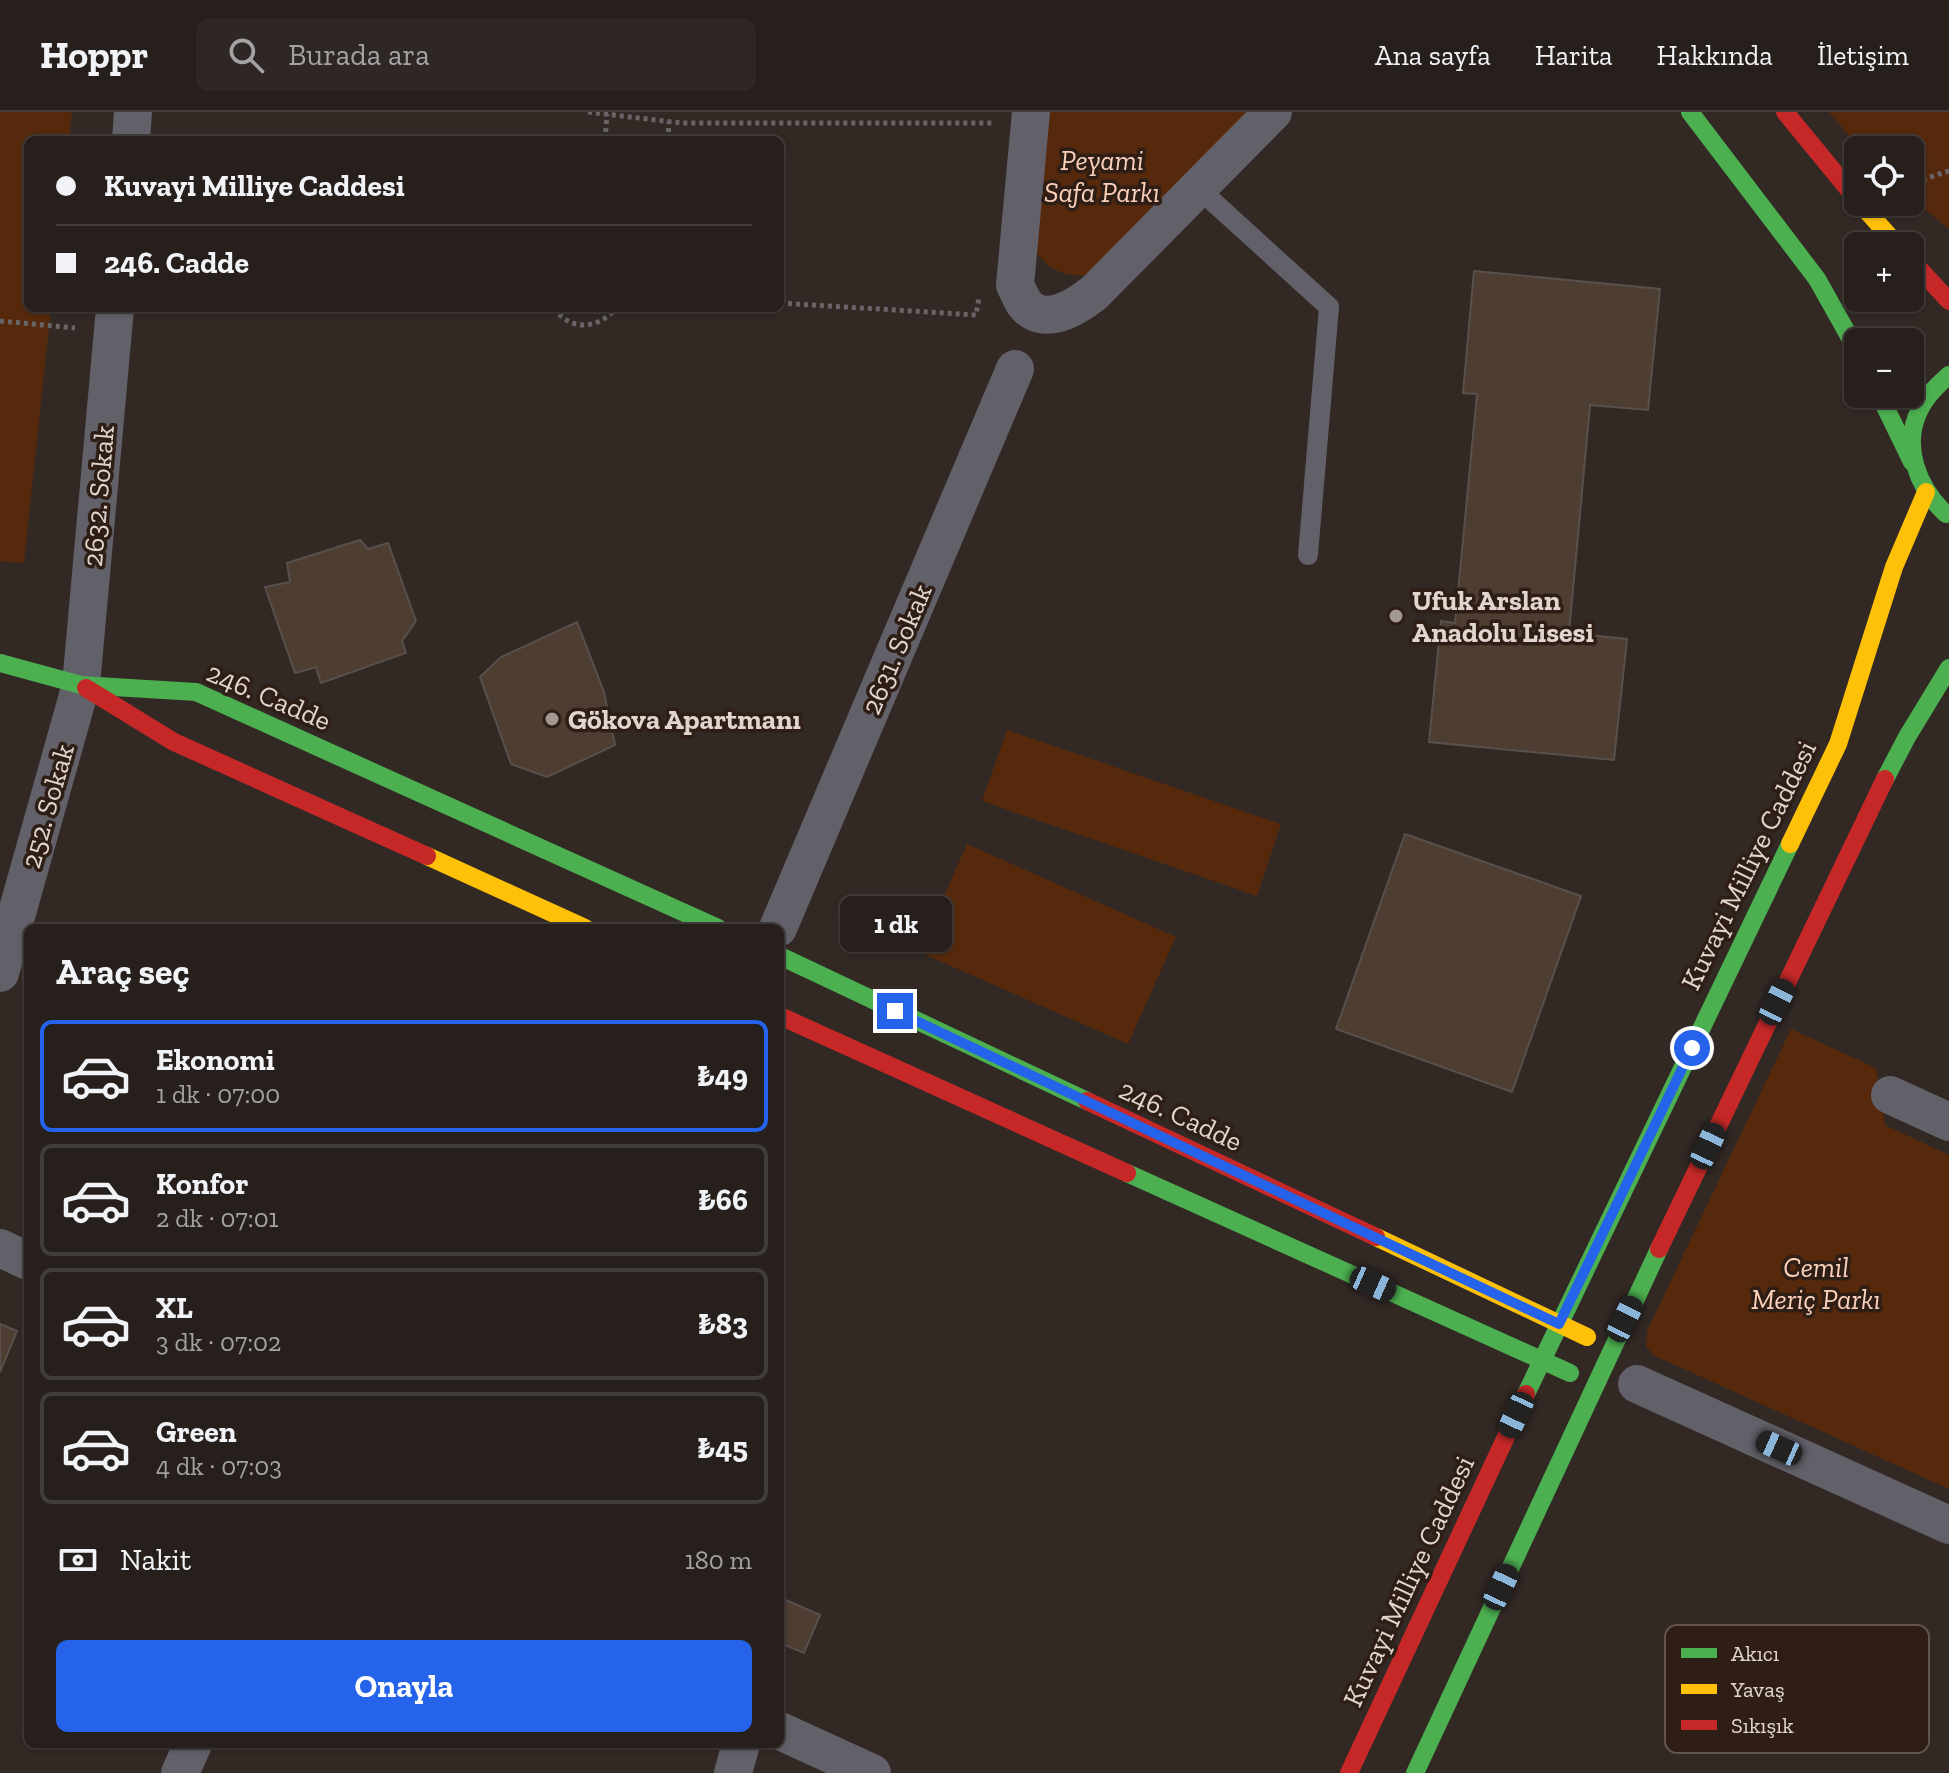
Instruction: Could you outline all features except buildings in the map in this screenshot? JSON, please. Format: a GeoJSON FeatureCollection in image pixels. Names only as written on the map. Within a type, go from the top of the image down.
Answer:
{"type":"FeatureCollection","features":[{"type":"Feature","properties":{"kind":"main road"},"geometry":{"type":"LineString","coordinates":[[1690,112],[1817,279],[1845,328]]}},
{"type":"Feature","properties":{"kind":"main road"},"geometry":{"type":"LineString","coordinates":[[1785,112],[1844,183]]}},
{"type":"Feature","properties":{"kind":"main road"},"geometry":{"type":"LineString","coordinates":[[1872,216],[1886,232]]}},
{"type":"Feature","properties":{"kind":"main road"},"geometry":{"type":"LineString","coordinates":[[1924,274],[1949,301]]}},
{"type":"Feature","properties":{"kind":"main road"},"geometry":{"type":"LineString","coordinates":[[1915,468],[1912,441],[1917,415],[1931,391],[1949,375]]}},
{"type":"Feature","properties":{"kind":"main road"},"geometry":{"type":"LineString","coordinates":[[1886,408],[1926,492],[1949,515]]}},
{"type":"Feature","properties":{"kind":"main road","name":"Kuvayi Milliye Caddesi"},"geometry":{"type":"LineString","coordinates":[[1349,1773],[1559,1324],[1838,744],[1894,567],[1926,492]]}},
{"type":"Feature","properties":{"kind":"main road"},"geometry":{"type":"LineString","coordinates":[[0,663],[81,685],[174,742],[576,924]]}},
{"type":"Feature","properties":{"kind":"main road"},"geometry":{"type":"LineString","coordinates":[[1415,1773],[1594,1384],[1874,800],[1907,737],[1949,668]]}},
{"type":"Feature","properties":{"kind":"main road","name":"246. Cadde"},"geometry":{"type":"LineString","coordinates":[[81,685],[196,692],[709,924]]}},
{"type":"Feature","properties":{"kind":"main road","name":"246. Cadde"},"geometry":{"type":"LineString","coordinates":[[784,958],[1611,1348]]}},
{"type":"Feature","properties":{"kind":"main road"},"geometry":{"type":"LineString","coordinates":[[784,1018],[1594,1384]]}},
{"type":"Feature","properties":{"kind":"street"},"geometry":{"type":"LineString","coordinates":[[131,136],[133,112]]}},
{"type":"Feature","properties":{"kind":"street"},"geometry":{"type":"LineString","coordinates":[[1031,117],[1015,285],[1025,304],[1036,313],[1050,315],[1076,308],[1094,293],[1273,112]]}},
{"type":"Feature","properties":{"kind":"street","name":"2632. Sokak"},"geometry":{"type":"LineString","coordinates":[[81,685],[114,320]]}},
{"type":"Feature","properties":{"kind":"street","name":"2631. Sokak"},"geometry":{"type":"LineString","coordinates":[[780,924],[1015,369]]}},
{"type":"Feature","properties":{"kind":"street","name":"252. Sokak"},"geometry":{"type":"LineString","coordinates":[[0,973],[81,685]]}},
{"type":"Feature","properties":{"kind":"street"},"geometry":{"type":"LineString","coordinates":[[1890,1095],[1949,1122]]}},
{"type":"Feature","properties":{"kind":"street"},"geometry":{"type":"LineString","coordinates":[[0,1248],[24,1259]]}},
{"type":"Feature","properties":{"kind":"street"},"geometry":{"type":"LineString","coordinates":[[1611,1348],[1637,1384]]}},
{"type":"Feature","properties":{"kind":"street"},"geometry":{"type":"LineString","coordinates":[[1594,1384],[1637,1384],[1949,1525]]}},
{"type":"Feature","properties":{"kind":"street"},"geometry":{"type":"LineString","coordinates":[[784,1733],[872,1773]]}},
{"type":"Feature","properties":{"kind":"street"},"geometry":{"type":"LineString","coordinates":[[180,1773],[191,1748]]}},
{"type":"Feature","properties":{"kind":"street"},"geometry":{"type":"LineString","coordinates":[[733,1773],[740,1748]]}},
{"type":"Feature","properties":{"kind":"lane"},"geometry":{"type":"LineString","coordinates":[[1198,188],[1329,307],[1308,555]]}},
{"type":"Feature","properties":{"kind":"path"},"geometry":{"type":"LineString","coordinates":[[588,112],[669,122],[1031,117]]}},
{"type":"Feature","properties":{"kind":"path"},"geometry":{"type":"LineString","coordinates":[[605,136],[607,114]]}},
{"type":"Feature","properties":{"kind":"path"},"geometry":{"type":"LineString","coordinates":[[668,136],[669,122]]}},
{"type":"Feature","properties":{"kind":"path"},"geometry":{"type":"LineString","coordinates":[[1924,180],[1949,171]]}},
{"type":"Feature","properties":{"kind":"path"},"geometry":{"type":"LineString","coordinates":[[784,303],[976,315]]}},
{"type":"Feature","properties":{"kind":"path"},"geometry":{"type":"LineString","coordinates":[[556,312],[569,322],[581,325],[594,324],[612,312]]}},
{"type":"Feature","properties":{"kind":"path"},"geometry":{"type":"LineString","coordinates":[[0,321],[114,320]]}},
{"type":"Feature","properties":{"kind":"green space"},"geometry":{"type":"Polygon","coordinates":[[[0,112],[72,112],[69,136],[24,136],[24,312],[51,312],[24,563],[0,561],[0,112]]]}},
{"type":"Feature","properties":{"kind":"green space","name":"Peyami Safa Parkı"},"geometry":{"type":"Polygon","coordinates":[[[1043,112],[1252,112],[1093,276],[1057,271],[1044,261],[1032,245],[1043,112]]]}},
{"type":"Feature","properties":{"kind":"green space"},"geometry":{"type":"Polygon","coordinates":[[[1829,112],[1949,112],[1949,229],[1924,208],[1924,136],[1849,136],[1829,112]]]}},
{"type":"Feature","properties":{"kind":"green space"},"geometry":{"type":"Polygon","coordinates":[[[1007,730],[1281,824],[1257,896],[982,801],[1007,730]]]}},
{"type":"Feature","properties":{"kind":"green space"},"geometry":{"type":"Polygon","coordinates":[[[967,844],[1176,937],[1128,1044],[919,952],[967,844]]]}},
{"type":"Feature","properties":{"kind":"green space","name":"Cemil Meriç Parkı"},"geometry":{"type":"Polygon","coordinates":[[[1791,1029],[1876,1068],[1885,1125],[1949,1155],[1949,1489],[1653,1355],[1646,1346],[1647,1331],[1791,1029]]]}},
{"type":"Feature","properties":{"kind":"traffic: fast"},"geometry":{"type":"LineString","coordinates":[[1690,112],[1817,279],[1845,328]]}},
{"type":"Feature","properties":{"kind":"traffic: fast"},"geometry":{"type":"LineString","coordinates":[[1946,514],[1920,479],[1912,452],[1912,437],[1923,404],[1949,375]]}},
{"type":"Feature","properties":{"kind":"traffic: fast"},"geometry":{"type":"LineString","coordinates":[[1886,408],[1912,462]]}},
{"type":"Feature","properties":{"kind":"traffic: fast"},"geometry":{"type":"LineString","coordinates":[[0,663],[81,685],[196,692],[709,924]]}},
{"type":"Feature","properties":{"kind":"traffic: fast"},"geometry":{"type":"LineString","coordinates":[[1885,779],[1949,668]]}},
{"type":"Feature","properties":{"kind":"traffic: fast"},"geometry":{"type":"LineString","coordinates":[[1526,1394],[1790,844]]}},
{"type":"Feature","properties":{"kind":"traffic: fast"},"geometry":{"type":"LineString","coordinates":[[784,958],[1087,1101]]}},
{"type":"Feature","properties":{"kind":"traffic: fast"},"geometry":{"type":"LineString","coordinates":[[1127,1173],[1570,1373]]}},
{"type":"Feature","properties":{"kind":"traffic: fast"},"geometry":{"type":"LineString","coordinates":[[1415,1773],[1659,1249]]}},
{"type":"Feature","properties":{"kind":"traffic: slow"},"geometry":{"type":"LineString","coordinates":[[1871,216],[1886,232]]}},
{"type":"Feature","properties":{"kind":"traffic: slow"},"geometry":{"type":"LineString","coordinates":[[1790,844],[1838,744],[1894,567],[1926,492]]}},
{"type":"Feature","properties":{"kind":"traffic: slow"},"geometry":{"type":"LineString","coordinates":[[427,856],[576,924]]}},
{"type":"Feature","properties":{"kind":"traffic: slow"},"geometry":{"type":"LineString","coordinates":[[1376,1237],[1587,1337]]}},
{"type":"Feature","properties":{"kind":"traffic: jam"},"geometry":{"type":"LineString","coordinates":[[1785,112],[1844,184]]}},
{"type":"Feature","properties":{"kind":"traffic: jam"},"geometry":{"type":"LineString","coordinates":[[1924,274],[1949,301]]}},
{"type":"Feature","properties":{"kind":"traffic: jam"},"geometry":{"type":"LineString","coordinates":[[86,688],[174,742],[427,856]]}},
{"type":"Feature","properties":{"kind":"traffic: jam"},"geometry":{"type":"LineString","coordinates":[[1659,1249],[1885,779]]}},
{"type":"Feature","properties":{"kind":"traffic: jam"},"geometry":{"type":"LineString","coordinates":[[784,1018],[1127,1173]]}},
{"type":"Feature","properties":{"kind":"traffic: jam"},"geometry":{"type":"LineString","coordinates":[[1087,1101],[1376,1237]]}},
{"type":"Feature","properties":{"kind":"traffic: jam"},"geometry":{"type":"LineString","coordinates":[[1349,1773],[1526,1394]]}},
{"type":"Feature","properties":{"kind":"place","name":"Ufuk Arslan Anadolu Lisesi"},"geometry":{"type":"Point","coordinates":[1396,616]}},
{"type":"Feature","properties":{"kind":"place","name":"Gökova Apartmanı"},"geometry":{"type":"Point","coordinates":[552,719]}},
{"type":"Feature","properties":{"kind":"route"},"geometry":{"type":"LineString","coordinates":[[895,1011],[1559,1324],[1692,1048]]}}]}
